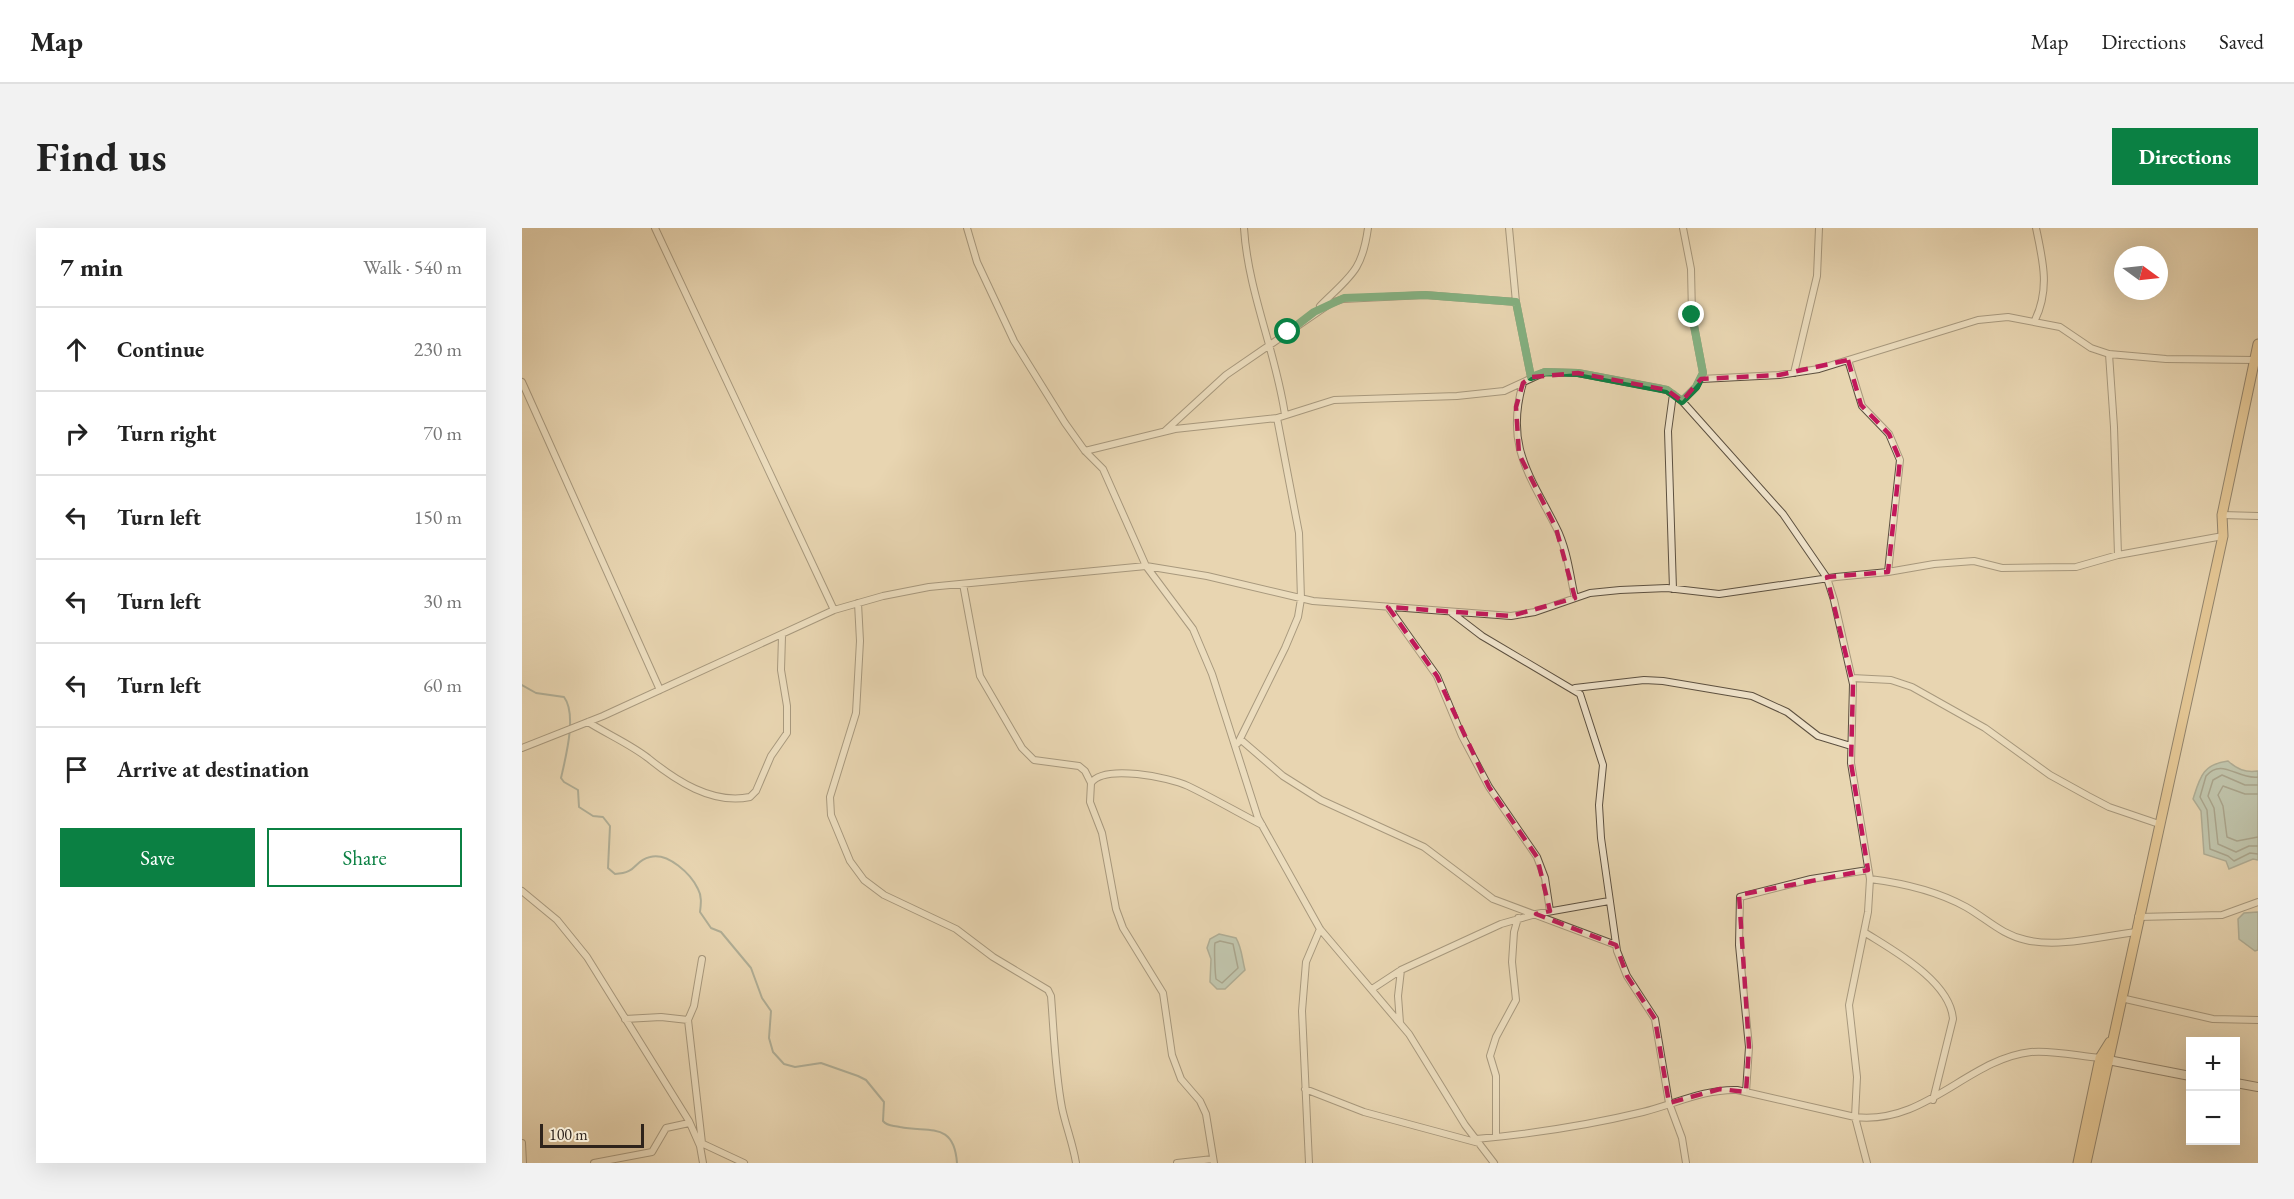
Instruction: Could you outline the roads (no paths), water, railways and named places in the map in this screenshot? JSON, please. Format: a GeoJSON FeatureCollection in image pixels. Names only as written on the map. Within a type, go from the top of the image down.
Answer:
{"type":"FeatureCollection","features":[{"type":"Feature","properties":{"kind":"main road"},"geometry":{"type":"LineString","coordinates":[[2078,1163],[2105,1059],[2113,1038],[2223,536],[2222,515],[2258,344]]}},
{"type":"Feature","properties":{"kind":"main road"},"geometry":{"type":"LineString","coordinates":[[2086,1163],[2105,1059]]}},
{"type":"Feature","properties":{"kind":"street"},"geometry":{"type":"LineString","coordinates":[[655,228],[834,610]]}},
{"type":"Feature","properties":{"kind":"street"},"geometry":{"type":"LineString","coordinates":[[967,228],[977,262],[1014,341],[1085,451],[1103,469],[1146,566],[1192,629],[1212,674],[1236,746],[1246,785],[1262,825],[1320,929],[1400,1023],[1494,1163]]}},
{"type":"Feature","properties":{"kind":"street"},"geometry":{"type":"LineString","coordinates":[[1244,228],[1249,263],[1269,344],[1277,365],[1285,415]]}},
{"type":"Feature","properties":{"kind":"street"},"geometry":{"type":"LineString","coordinates":[[1165,432],[1226,375],[1314,312],[1357,269],[1365,251],[1368,228]]}},
{"type":"Feature","properties":{"kind":"street"},"geometry":{"type":"LineString","coordinates":[[1509,228],[1516,302],[1531,377]]}},
{"type":"Feature","properties":{"kind":"street"},"geometry":{"type":"LineString","coordinates":[[1682,401],[1701,379],[1703,366],[1692,315],[1691,270],[1683,228]]}},
{"type":"Feature","properties":{"kind":"street"},"geometry":{"type":"LineString","coordinates":[[1794,373],[1816,276],[1819,228]]}},
{"type":"Feature","properties":{"kind":"street"},"geometry":{"type":"LineString","coordinates":[[2035,320],[2043,304],[2045,289],[2036,228]]}},
{"type":"Feature","properties":{"kind":"street"},"geometry":{"type":"LineString","coordinates":[[1314,312],[1344,298],[1425,295],[1516,302]]}},
{"type":"Feature","properties":{"kind":"street"},"geometry":{"type":"LineString","coordinates":[[1701,379],[1794,373],[1848,360],[1978,320],[2008,317],[2035,320],[2065,329],[2091,348],[2109,354],[2166,359],[2255,360]]}},
{"type":"Feature","properties":{"kind":"street"},"geometry":{"type":"LineString","coordinates":[[2109,354],[2118,555]]}},
{"type":"Feature","properties":{"kind":"street"},"geometry":{"type":"LineString","coordinates":[[1848,360],[1862,406],[1889,434],[1900,460],[1888,572]]}},
{"type":"Feature","properties":{"kind":"street"},"geometry":{"type":"LineString","coordinates":[[1085,451],[1165,432],[1277,418],[1334,400],[1457,396],[1504,391],[1545,372],[1578,373],[1658,388],[1673,394],[1682,401],[1783,513],[1827,578],[1852,678],[1854,716],[1851,746],[1855,799],[1870,879],[1864,933],[1849,1005],[1857,1077],[1855,1117],[1868,1163]]}},
{"type":"Feature","properties":{"kind":"street"},"geometry":{"type":"LineString","coordinates":[[522,382],[660,690]]}},
{"type":"Feature","properties":{"kind":"street"},"geometry":{"type":"LineString","coordinates":[[1523,383],[1516,407],[1519,454],[1556,528],[1575,598]]}},
{"type":"Feature","properties":{"kind":"street"},"geometry":{"type":"LineString","coordinates":[[1673,394],[1668,431],[1673,589]]}},
{"type":"Feature","properties":{"kind":"street"},"geometry":{"type":"LineString","coordinates":[[1236,746],[1298,618],[1301,599],[1299,533],[1277,418]]}},
{"type":"Feature","properties":{"kind":"street"},"geometry":{"type":"LineString","coordinates":[[2222,515],[2258,516]]}},
{"type":"Feature","properties":{"kind":"street"},"geometry":{"type":"LineString","coordinates":[[522,748],[588,722],[783,636],[834,610],[883,596],[963,584],[1146,566],[1208,576],[1301,599],[1511,616],[1535,612],[1575,598],[1620,590],[1673,589],[1719,594],[1934,564],[1974,561],[2002,568],[2076,567],[2118,555],[2223,536]]}},
{"type":"Feature","properties":{"kind":"street"},"geometry":{"type":"LineString","coordinates":[[963,584],[980,676],[1022,748],[1034,760],[1079,766],[1085,771],[1091,783],[1090,802],[1101,833],[1116,909],[1123,928],[1163,993],[1172,1055],[1180,1078],[1200,1101],[1206,1114],[1214,1161],[1177,1163]]}},
{"type":"Feature","properties":{"kind":"street"},"geometry":{"type":"LineString","coordinates":[[858,603],[860,641],[856,713],[830,797],[831,814],[837,833],[850,861],[864,880],[884,895],[956,929],[993,957],[1048,990],[1051,996],[1052,1036],[1063,1110],[1076,1163]]}},
{"type":"Feature","properties":{"kind":"street"},"geometry":{"type":"LineString","coordinates":[[1388,607],[1434,670],[1462,736],[1489,787],[1537,856],[1545,878],[1550,911]]}},
{"type":"Feature","properties":{"kind":"street"},"geometry":{"type":"LineString","coordinates":[[1452,613],[1482,636],[1575,688],[1587,711],[1603,765],[1599,805],[1601,838],[1616,945],[1627,976],[1655,1018],[1669,1103],[1682,1138],[1686,1163]]}},
{"type":"Feature","properties":{"kind":"street"},"geometry":{"type":"LineString","coordinates":[[588,722],[648,758],[670,777],[689,786],[717,796],[750,797],[756,791],[771,756],[787,733],[787,706],[781,670],[783,636]]}},
{"type":"Feature","properties":{"kind":"street"},"geometry":{"type":"LineString","coordinates":[[1852,678],[1891,680],[1912,687],[1985,728],[2050,775],[2109,807],[2159,824]]}},
{"type":"Feature","properties":{"kind":"street"},"geometry":{"type":"LineString","coordinates":[[1575,688],[1644,680],[1752,696],[1787,712],[1818,736],[1851,746]]}},
{"type":"Feature","properties":{"kind":"street"},"geometry":{"type":"LineString","coordinates":[[1240,740],[1283,776],[1321,800],[1424,848],[1502,904],[1536,914],[1616,945]]}},
{"type":"Feature","properties":{"kind":"street"},"geometry":{"type":"LineString","coordinates":[[1091,783],[1101,774],[1111,772],[1163,778],[1186,785],[1262,825]]}},
{"type":"Feature","properties":{"kind":"street"},"geometry":{"type":"LineString","coordinates":[[1746,1092],[1749,1047],[1739,945],[1740,897],[1811,879],[1868,870]]}},
{"type":"Feature","properties":{"kind":"street"},"geometry":{"type":"LineString","coordinates":[[1870,879],[1914,887],[1952,901],[1968,909],[1993,927],[2026,940],[2057,942],[2136,932]]}},
{"type":"Feature","properties":{"kind":"street"},"geometry":{"type":"LineString","coordinates":[[522,891],[557,920],[587,957],[700,1142],[744,1163]]}},
{"type":"Feature","properties":{"kind":"street"},"geometry":{"type":"LineString","coordinates":[[1372,989],[1401,970],[1518,918],[1609,901]]}},
{"type":"Feature","properties":{"kind":"street"},"geometry":{"type":"LineString","coordinates":[[2138,917],[2222,915],[2258,902]]}},
{"type":"Feature","properties":{"kind":"street"},"geometry":{"type":"LineString","coordinates":[[1496,1137],[1496,1076],[1490,1056],[1496,1037],[1516,1000],[1512,962],[1514,932],[1518,918]]}},
{"type":"Feature","properties":{"kind":"street"},"geometry":{"type":"LineString","coordinates":[[1309,1163],[1303,982],[1309,951],[1320,929]]}},
{"type":"Feature","properties":{"kind":"street"},"geometry":{"type":"LineString","coordinates":[[1864,933],[1916,968],[1947,998],[1953,1009],[1953,1019],[1933,1100]]}},
{"type":"Feature","properties":{"kind":"street"},"geometry":{"type":"LineString","coordinates":[[702,959],[696,997],[688,1020],[703,1163]]}},
{"type":"Feature","properties":{"kind":"street"},"geometry":{"type":"LineString","coordinates":[[1400,1023],[1401,970]]}},
{"type":"Feature","properties":{"kind":"street"},"geometry":{"type":"LineString","coordinates":[[2121,998],[2213,1019],[2258,1020]]}},
{"type":"Feature","properties":{"kind":"street"},"geometry":{"type":"LineString","coordinates":[[626,1019],[661,1017],[688,1020]]}},
{"type":"Feature","properties":{"kind":"street"},"geometry":{"type":"LineString","coordinates":[[1305,1089],[1364,1112],[1478,1141],[1616,1118],[1720,1089],[1746,1092],[1855,1117],[1873,1118],[1933,1100],[1985,1068],[2030,1052],[2105,1059],[2186,1075]]}},
{"type":"Feature","properties":{"kind":"street"},"geometry":{"type":"LineString","coordinates":[[2240,1084],[2258,1086]]}},
{"type":"Feature","properties":{"kind":"street"},"geometry":{"type":"LineString","coordinates":[[594,1163],[652,1152],[666,1128],[689,1123]]}},
{"type":"Feature","properties":{"kind":"street"},"geometry":{"type":"LineString","coordinates":[[522,1143],[523,1163]]}},
{"type":"Feature","properties":{"kind":"water"},"geometry":{"type":"Polygon","coordinates":[[[2228,761],[2242,770],[2258,771],[2258,860],[2253,859],[2229,869],[2226,861],[2204,854],[2201,811],[2193,799],[2204,773],[2213,765],[2228,761]]]}},
{"type":"Feature","properties":{"kind":"water"},"geometry":{"type":"Polygon","coordinates":[[[2258,912],[2258,950],[2255,951],[2239,939],[2238,919],[2244,913],[2258,912]]]}},
{"type":"Feature","properties":{"kind":"water"},"geometry":{"type":"Polygon","coordinates":[[[1219,934],[1236,938],[1245,970],[1225,989],[1217,989],[1210,982],[1211,959],[1207,948],[1210,939],[1219,934]]]}},
{"type":"Feature","properties":{"kind":"waterway"},"geometry":{"type":"LineString","coordinates":[[522,685],[536,693],[564,697],[568,704],[569,736],[561,778],[578,790],[579,807],[593,816],[603,817],[610,826],[608,868],[615,874],[622,873],[645,859],[657,856],[678,865],[690,877],[700,894],[700,912],[711,928],[721,932],[751,968],[762,998],[771,1011],[769,1038],[773,1052],[784,1064],[795,1067],[821,1063],[866,1080],[884,1102],[883,1121],[885,1123],[911,1129],[930,1130],[945,1135],[951,1140],[957,1163]]}}]}
